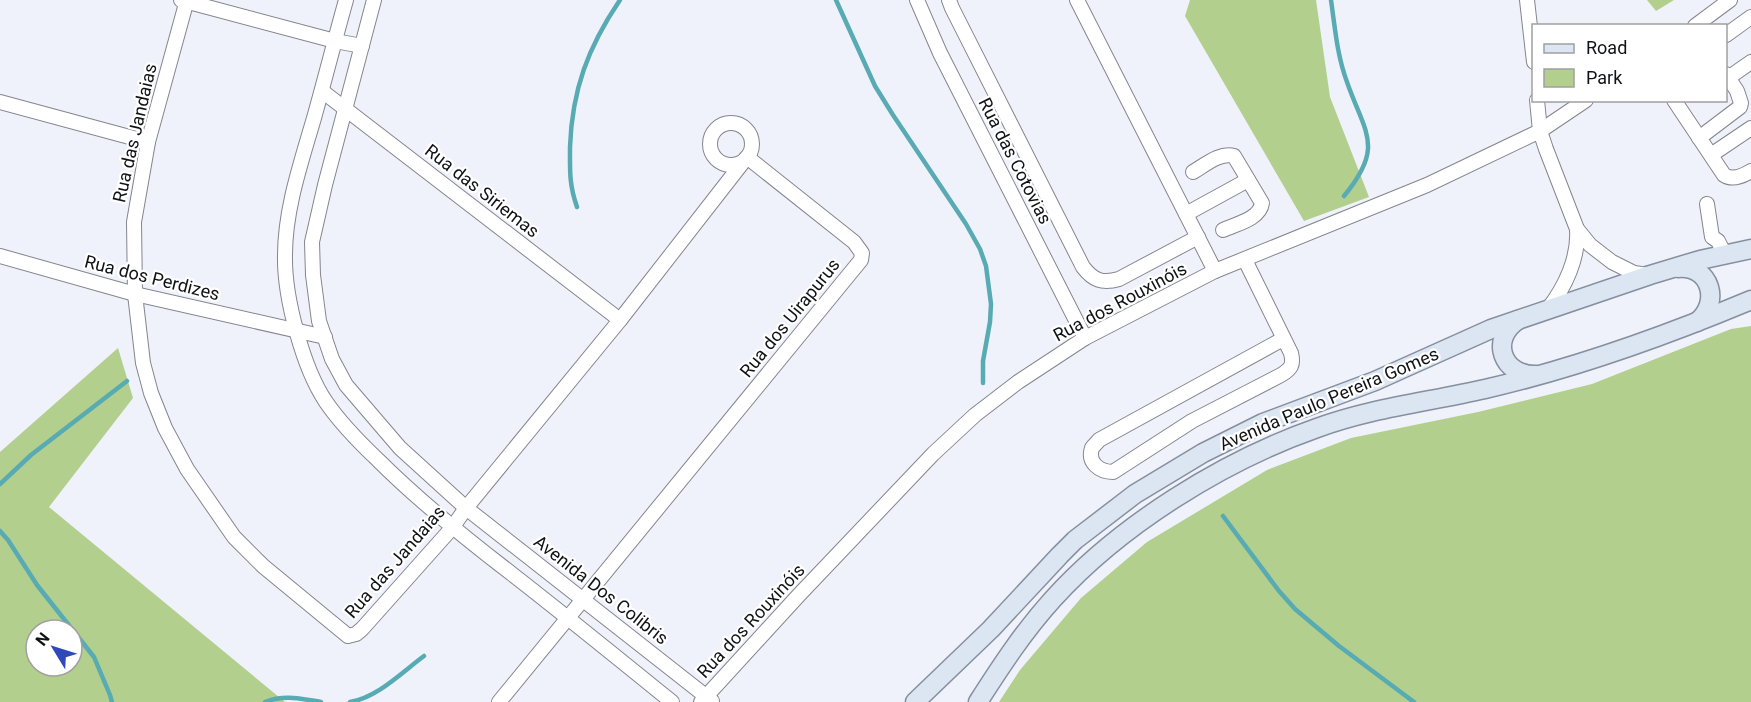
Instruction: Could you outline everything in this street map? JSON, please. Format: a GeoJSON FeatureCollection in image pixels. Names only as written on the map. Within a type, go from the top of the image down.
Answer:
{"type":"FeatureCollection","features":[{"type":"Feature","properties":{"kind":"main road","name":"Avenida Paulo Pereira Gomes"},"geometry":{"type":"LineString","coordinates":[[915,702],[985,635],[1060,555],[1092,526],[1135,494],[1203,453],[1254,428],[1375,381],[1483,332],[1523,317],[1671,268],[1751,249]]}},
{"type":"Feature","properties":{"kind":"main road"},"geometry":{"type":"LineString","coordinates":[[1671,268],[1691,268],[1706,279],[1710,288],[1711,297],[1705,315],[1690,325]]}},
{"type":"Feature","properties":{"kind":"main road","name":"Avenida Paulo Pereira Gomes"},"geometry":{"type":"LineString","coordinates":[[978,702],[1033,623],[1075,576],[1127,532],[1219,472],[1294,436],[1339,420],[1384,408],[1485,389],[1538,375],[1690,325],[1751,300]]}},
{"type":"Feature","properties":{"kind":"main road"},"geometry":{"type":"LineString","coordinates":[[1523,317],[1506,331],[1502,351],[1504,358],[1513,369],[1528,375],[1538,375]]}},
{"type":"Feature","properties":{"kind":"street"},"geometry":{"type":"LineString","coordinates":[[185,0],[335,41],[362,46]]}},
{"type":"Feature","properties":{"kind":"street","name":"Rua das Jandaias"},"geometry":{"type":"LineString","coordinates":[[185,0],[148,142],[134,222],[135,294],[143,363],[151,393],[165,428],[187,470],[234,537],[263,566],[343,633],[352,636],[362,629],[452,528],[466,508]]}},
{"type":"Feature","properties":{"kind":"street"},"geometry":{"type":"LineString","coordinates":[[346,0],[300,164],[287,218],[284,256],[288,295],[296,330],[325,400],[345,428],[400,482],[452,528],[672,702]]}},
{"type":"Feature","properties":{"kind":"street","name":"Avenida Dos Colibris"},"geometry":{"type":"LineString","coordinates":[[374,0],[312,242],[313,275],[319,321],[332,359],[346,385],[400,448],[466,508],[584,599],[707,700]]}},
{"type":"Feature","properties":{"kind":"street","name":"Rua das Cotovias"},"geometry":{"type":"LineString","coordinates":[[916,0],[940,53],[1085,338]]}},
{"type":"Feature","properties":{"kind":"street"},"geometry":{"type":"LineString","coordinates":[[949,0],[951,8],[1090,277],[1098,281],[1109,282],[1119,279],[1198,237]]}},
{"type":"Feature","properties":{"kind":"street"},"geometry":{"type":"LineString","coordinates":[[1077,0],[1215,271]]}},
{"type":"Feature","properties":{"kind":"street"},"geometry":{"type":"LineString","coordinates":[[1527,0],[1532,52]]}},
{"type":"Feature","properties":{"kind":"street"},"geometry":{"type":"LineString","coordinates":[[1698,24],[1730,0]]}},
{"type":"Feature","properties":{"kind":"street"},"geometry":{"type":"LineString","coordinates":[[1727,34],[1751,17]]}},
{"type":"Feature","properties":{"kind":"street"},"geometry":{"type":"LineString","coordinates":[[1700,138],[1740,107],[1740,98],[1727,76],[1751,62]]}},
{"type":"Feature","properties":{"kind":"street","name":"Rua das Siriemas"},"geometry":{"type":"LineString","coordinates":[[321,91],[620,320]]}},
{"type":"Feature","properties":{"kind":"street"},"geometry":{"type":"LineString","coordinates":[[0,102],[148,142]]}},
{"type":"Feature","properties":{"kind":"street"},"geometry":{"type":"LineString","coordinates":[[1538,102],[1540,130],[1577,229],[1590,245],[1620,266],[1634,273],[1650,275]]}},
{"type":"Feature","properties":{"kind":"street","name":"Rua dos Rouxinóis"},"geometry":{"type":"LineString","coordinates":[[707,700],[798,596],[933,454],[975,416],[1018,382],[1085,338],[1215,271],[1427,185],[1540,130],[1583,102]]}},
{"type":"Feature","properties":{"kind":"street"},"geometry":{"type":"LineString","coordinates":[[1675,102],[1724,175],[1740,177],[1751,171]]}},
{"type":"Feature","properties":{"kind":"street"},"geometry":{"type":"LineString","coordinates":[[1711,155],[1751,128]]}},
{"type":"Feature","properties":{"kind":"street"},"geometry":{"type":"LineString","coordinates":[[1193,172],[1228,154],[1234,156],[1262,203],[1256,215],[1223,230]]}},
{"type":"Feature","properties":{"kind":"street","name":"Rua dos Uirapurus"},"geometry":{"type":"LineString","coordinates":[[466,508],[620,320],[747,157],[854,242],[862,254],[861,260],[499,702]]}},
{"type":"Feature","properties":{"kind":"street"},"geometry":{"type":"LineString","coordinates":[[1186,214],[1248,180]]}},
{"type":"Feature","properties":{"kind":"street"},"geometry":{"type":"LineString","coordinates":[[1707,204],[1712,237],[1718,241],[1725,255]]}},
{"type":"Feature","properties":{"kind":"street"},"geometry":{"type":"LineString","coordinates":[[1548,309],[1568,277],[1577,229]]}},
{"type":"Feature","properties":{"kind":"street"},"geometry":{"type":"LineString","coordinates":[[1700,261],[1705,245],[1712,237]]}},
{"type":"Feature","properties":{"kind":"street","name":"Rua dos Perdizes"},"geometry":{"type":"LineString","coordinates":[[0,256],[135,294],[325,338]]}},
{"type":"Feature","properties":{"kind":"street"},"geometry":{"type":"LineString","coordinates":[[1245,260],[1283,339],[1293,361],[1290,369],[1192,421],[1113,472],[1098,469],[1092,461],[1092,449],[1099,440],[1283,339]]}},
{"type":"Feature","properties":{"kind":"green space"},"geometry":{"type":"Polygon","coordinates":[[[1190,0],[1316,0],[1330,97],[1369,197],[1304,221],[1185,16],[1190,0]]]}},
{"type":"Feature","properties":{"kind":"green space"},"geometry":{"type":"Polygon","coordinates":[[[1647,0],[1674,0],[1656,11],[1647,0]]]}},
{"type":"Feature","properties":{"kind":"green space"},"geometry":{"type":"Polygon","coordinates":[[[1751,326],[1751,702],[999,702],[1020,670],[1081,598],[1147,542],[1267,470],[1351,438],[1478,412],[1592,384],[1731,329],[1751,326]]]}},
{"type":"Feature","properties":{"kind":"green space"},"geometry":{"type":"Polygon","coordinates":[[[118,348],[133,398],[49,507],[285,702],[0,702],[0,452],[118,348]]]}},
{"type":"Feature","properties":{"kind":"waterway"},"geometry":{"type":"LineString","coordinates":[[577,207],[570,170],[574,107],[591,52],[620,0]]}},
{"type":"Feature","properties":{"kind":"waterway"},"geometry":{"type":"LineString","coordinates":[[836,0],[875,86],[980,249],[986,266],[991,304],[983,361],[983,383]]}},
{"type":"Feature","properties":{"kind":"waterway"},"geometry":{"type":"LineString","coordinates":[[1331,0],[1341,62],[1368,140],[1368,152],[1364,164],[1357,179],[1344,196]]}},
{"type":"Feature","properties":{"kind":"waterway"},"geometry":{"type":"LineString","coordinates":[[0,484],[31,455],[127,381]]}},
{"type":"Feature","properties":{"kind":"waterway"},"geometry":{"type":"LineString","coordinates":[[1223,516],[1295,609],[1339,646],[1414,702]]}},
{"type":"Feature","properties":{"kind":"waterway"},"geometry":{"type":"LineString","coordinates":[[0,531],[37,585],[94,657],[112,702]]}},
{"type":"Feature","properties":{"kind":"waterway"},"geometry":{"type":"LineString","coordinates":[[350,702],[380,690],[424,656]]}},
{"type":"Feature","properties":{"kind":"waterway"},"geometry":{"type":"LineString","coordinates":[[265,702],[286,698],[321,702]]}}]}
